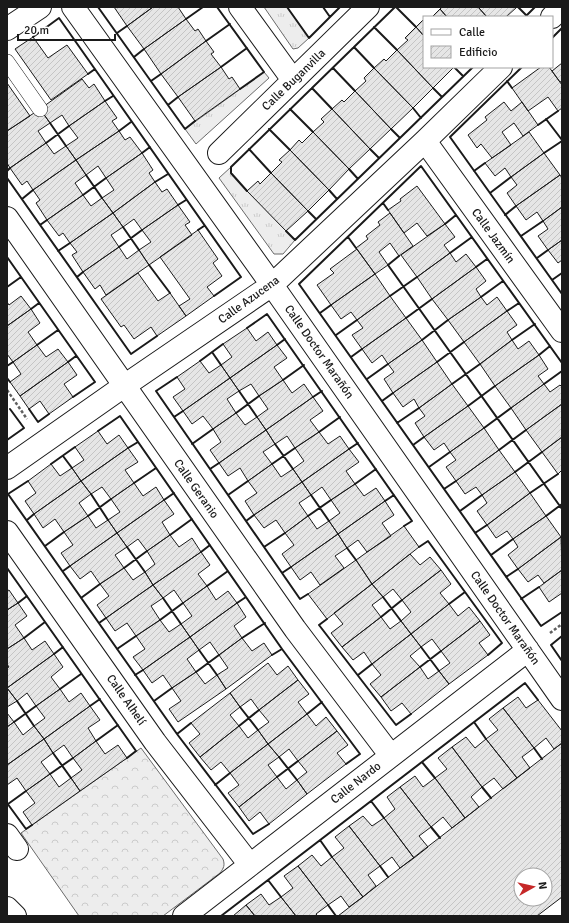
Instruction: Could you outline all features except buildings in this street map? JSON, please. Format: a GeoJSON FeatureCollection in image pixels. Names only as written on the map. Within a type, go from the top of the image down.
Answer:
{"type":"FeatureCollection","features":[{"type":"Feature","properties":{"kind":"street"},"geometry":{"type":"LineString","coordinates":[[7,29],[40,7]]}},
{"type":"Feature","properties":{"kind":"street","name":"Calle Doctor Marañón"},"geometry":{"type":"LineString","coordinates":[[73,7],[272,285],[562,699]]}},
{"type":"Feature","properties":{"kind":"street"},"geometry":{"type":"LineString","coordinates":[[240,7],[293,80]]}},
{"type":"Feature","properties":{"kind":"street","name":"Calle Buganvilla"},"geometry":{"type":"LineString","coordinates":[[219,152],[368,7]]}},
{"type":"Feature","properties":{"kind":"street"},"geometry":{"type":"LineString","coordinates":[[553,16],[562,7]]}},
{"type":"Feature","properties":{"kind":"street","name":"Calle Azucena"},"geometry":{"type":"LineString","coordinates":[[7,468],[272,285],[500,68]]}},
{"type":"Feature","properties":{"kind":"street","name":"Calle Jazmín"},"geometry":{"type":"LineString","coordinates":[[425,141],[562,331]]}},
{"type":"Feature","properties":{"kind":"street","name":"Calle Geranio"},"geometry":{"type":"LineString","coordinates":[[7,218],[295,629],[391,756]]}},
{"type":"Feature","properties":{"kind":"street","name":"Calle Alhelí"},"geometry":{"type":"LineString","coordinates":[[7,532],[155,742],[250,865]]}},
{"type":"Feature","properties":{"kind":"street","name":"Calle Nardo"},"geometry":{"type":"LineString","coordinates":[[184,916],[528,650]]}},
{"type":"Feature","properties":{"kind":"street"},"geometry":{"type":"LineString","coordinates":[[7,908],[15,916]]}},
{"type":"Feature","properties":{"kind":"lane"},"geometry":{"type":"LineString","coordinates":[[7,62],[40,108]]}},
{"type":"Feature","properties":{"kind":"path"},"geometry":{"type":"LineString","coordinates":[[7,390],[44,442]]}},
{"type":"Feature","properties":{"kind":"green space"},"geometry":{"type":"Polygon","coordinates":[[[264,7],[287,7],[309,38],[298,48],[293,49],[264,7]]]}},
{"type":"Feature","properties":{"kind":"green space"},"geometry":{"type":"Polygon","coordinates":[[[264,72],[269,78],[196,144],[185,129],[264,72]]]}},
{"type":"Feature","properties":{"kind":"green space"},"geometry":{"type":"Polygon","coordinates":[[[231,167],[231,174],[295,240],[283,254],[274,254],[219,178],[231,167]]]}},
{"type":"Feature","properties":{"kind":"green space"},"geometry":{"type":"Polygon","coordinates":[[[141,748],[223,859],[223,868],[220,873],[163,916],[79,916],[21,833],[141,748]]]}},
{"type":"Feature","properties":{"kind":"wall"},"geometry":{"type":"LineString","coordinates":[[98,7],[185,129],[195,121]]}},
{"type":"Feature","properties":{"kind":"wall"},"geometry":{"type":"LineString","coordinates":[[186,19],[203,7]]}},
{"type":"Feature","properties":{"kind":"wall"},"geometry":{"type":"LineString","coordinates":[[217,7],[264,72],[240,89]]}},
{"type":"Feature","properties":{"kind":"wall"},"geometry":{"type":"LineString","coordinates":[[287,7],[309,38],[340,7]]}},
{"type":"Feature","properties":{"kind":"wall"},"geometry":{"type":"LineString","coordinates":[[323,7],[330,17]]}},
{"type":"Feature","properties":{"kind":"wall"},"geometry":{"type":"LineString","coordinates":[[247,191],[231,173],[231,167],[395,7]]}},
{"type":"Feature","properties":{"kind":"wall"},"geometry":{"type":"LineString","coordinates":[[396,7],[416,27]]}},
{"type":"Feature","properties":{"kind":"wall"},"geometry":{"type":"LineString","coordinates":[[518,7],[526,15]]}},
{"type":"Feature","properties":{"kind":"wall"},"geometry":{"type":"LineString","coordinates":[[526,16],[535,7]]}},
{"type":"Feature","properties":{"kind":"wall"},"geometry":{"type":"LineString","coordinates":[[33,37],[59,18],[241,277],[214,296]]}},
{"type":"Feature","properties":{"kind":"wall"},"geometry":{"type":"LineString","coordinates":[[206,41],[230,24]]}},
{"type":"Feature","properties":{"kind":"wall"},"geometry":{"type":"LineString","coordinates":[[117,33],[127,26]]}},
{"type":"Feature","properties":{"kind":"wall"},"geometry":{"type":"LineString","coordinates":[[374,27],[397,50]]}},
{"type":"Feature","properties":{"kind":"wall"},"geometry":{"type":"LineString","coordinates":[[553,37],[562,28]]}},
{"type":"Feature","properties":{"kind":"wall"},"geometry":{"type":"LineString","coordinates":[[354,47],[374,68]]}},
{"type":"Feature","properties":{"kind":"wall"},"geometry":{"type":"LineString","coordinates":[[221,67],[247,48]]}},
{"type":"Feature","properties":{"kind":"wall"},"geometry":{"type":"LineString","coordinates":[[134,57],[144,49]]}},
{"type":"Feature","properties":{"kind":"wall"},"geometry":{"type":"LineString","coordinates":[[333,68],[355,91]]}},
{"type":"Feature","properties":{"kind":"wall"},"geometry":{"type":"LineString","coordinates":[[455,68],[463,76]]}},
{"type":"Feature","properties":{"kind":"wall"},"geometry":{"type":"LineString","coordinates":[[286,231],[295,240],[472,68]]}},
{"type":"Feature","properties":{"kind":"wall"},"geometry":{"type":"LineString","coordinates":[[521,68],[450,137],[562,294]]}},
{"type":"Feature","properties":{"kind":"wall"},"geometry":{"type":"LineString","coordinates":[[88,74],[95,69]]}},
{"type":"Feature","properties":{"kind":"wall"},"geometry":{"type":"LineString","coordinates":[[151,81],[161,74]]}},
{"type":"Feature","properties":{"kind":"wall"},"geometry":{"type":"LineString","coordinates":[[507,81],[512,88]]}},
{"type":"Feature","properties":{"kind":"wall"},"geometry":{"type":"LineString","coordinates":[[312,88],[332,109]]}},
{"type":"Feature","properties":{"kind":"wall"},"geometry":{"type":"LineString","coordinates":[[433,88],[442,97]]}},
{"type":"Feature","properties":{"kind":"wall"},"geometry":{"type":"LineString","coordinates":[[105,101],[113,96]]}},
{"type":"Feature","properties":{"kind":"wall"},"geometry":{"type":"LineString","coordinates":[[168,105],[178,97]]}},
{"type":"Feature","properties":{"kind":"wall"},"geometry":{"type":"LineString","coordinates":[[413,108],[421,118]]}},
{"type":"Feature","properties":{"kind":"wall"},"geometry":{"type":"LineString","coordinates":[[290,109],[313,132]]}},
{"type":"Feature","properties":{"kind":"wall"},"geometry":{"type":"LineString","coordinates":[[538,125],[558,111]]}},
{"type":"Feature","properties":{"kind":"wall"},"geometry":{"type":"LineString","coordinates":[[546,119],[562,140]]}},
{"type":"Feature","properties":{"kind":"wall"},"geometry":{"type":"LineString","coordinates":[[119,131],[131,122]]}},
{"type":"Feature","properties":{"kind":"wall"},"geometry":{"type":"LineString","coordinates":[[50,123],[66,146]]}},
{"type":"Feature","properties":{"kind":"wall"},"geometry":{"type":"LineString","coordinates":[[46,143],[69,126]]}},
{"type":"Feature","properties":{"kind":"wall"},"geometry":{"type":"LineString","coordinates":[[269,129],[290,150]]}},
{"type":"Feature","properties":{"kind":"wall"},"geometry":{"type":"LineString","coordinates":[[391,129],[400,138]]}},
{"type":"Feature","properties":{"kind":"wall"},"geometry":{"type":"LineString","coordinates":[[544,153],[562,141]]}},
{"type":"Feature","properties":{"kind":"wall"},"geometry":{"type":"LineString","coordinates":[[142,153],[150,147]]}},
{"type":"Feature","properties":{"kind":"wall"},"geometry":{"type":"LineString","coordinates":[[249,149],[271,173]]}},
{"type":"Feature","properties":{"kind":"wall"},"geometry":{"type":"LineString","coordinates":[[370,149],[379,158]]}},
{"type":"Feature","properties":{"kind":"wall"},"geometry":{"type":"LineString","coordinates":[[474,171],[485,163]]}},
{"type":"Feature","properties":{"kind":"wall"},"geometry":{"type":"LineString","coordinates":[[562,363],[421,166],[299,284],[541,626],[562,612]]}},
{"type":"Feature","properties":{"kind":"wall"},"geometry":{"type":"LineString","coordinates":[[7,171],[10,168]]}},
{"type":"Feature","properties":{"kind":"wall"},"geometry":{"type":"LineString","coordinates":[[349,169],[358,179]]}},
{"type":"Feature","properties":{"kind":"wall"},"geometry":{"type":"LineString","coordinates":[[155,182],[168,174]]}},
{"type":"Feature","properties":{"kind":"wall"},"geometry":{"type":"LineString","coordinates":[[86,175],[102,198]]}},
{"type":"Feature","properties":{"kind":"wall"},"geometry":{"type":"LineString","coordinates":[[490,193],[511,177]]}},
{"type":"Feature","properties":{"kind":"wall"},"geometry":{"type":"LineString","coordinates":[[7,178],[131,354],[157,336]]}},
{"type":"Feature","properties":{"kind":"wall"},"geometry":{"type":"LineString","coordinates":[[83,195],[106,178]]}},
{"type":"Feature","properties":{"kind":"wall"},"geometry":{"type":"LineString","coordinates":[[22,199],[33,190]]}},
{"type":"Feature","properties":{"kind":"wall"},"geometry":{"type":"LineString","coordinates":[[329,190],[337,199]]}},
{"type":"Feature","properties":{"kind":"wall"},"geometry":{"type":"LineString","coordinates":[[178,205],[186,200]]}},
{"type":"Feature","properties":{"kind":"wall"},"geometry":{"type":"LineString","coordinates":[[383,203],[388,210]]}},
{"type":"Feature","properties":{"kind":"wall"},"geometry":{"type":"LineString","coordinates":[[505,215],[516,206]]}},
{"type":"Feature","properties":{"kind":"wall"},"geometry":{"type":"LineString","coordinates":[[308,211],[316,219]]}},
{"type":"Feature","properties":{"kind":"wall"},"geometry":{"type":"LineString","coordinates":[[445,224],[456,215]]}},
{"type":"Feature","properties":{"kind":"wall"},"geometry":{"type":"LineString","coordinates":[[40,225],[47,220]]}},
{"type":"Feature","properties":{"kind":"wall"},"geometry":{"type":"LineString","coordinates":[[521,236],[543,221]]}},
{"type":"Feature","properties":{"kind":"wall"},"geometry":{"type":"LineString","coordinates":[[198,230],[204,226]]}},
{"type":"Feature","properties":{"kind":"wall"},"geometry":{"type":"LineString","coordinates":[[123,227],[139,250]]}},
{"type":"Feature","properties":{"kind":"wall"},"geometry":{"type":"LineString","coordinates":[[119,247],[142,230]]}},
{"type":"Feature","properties":{"kind":"wall"},"geometry":{"type":"LineString","coordinates":[[348,237],[356,248]]}},
{"type":"Feature","properties":{"kind":"wall"},"geometry":{"type":"LineString","coordinates":[[450,253],[472,237]]}},
{"type":"Feature","properties":{"kind":"wall"},"geometry":{"type":"LineString","coordinates":[[58,251],[70,243]]}},
{"type":"Feature","properties":{"kind":"wall"},"geometry":{"type":"LineString","coordinates":[[537,258],[548,250]]}},
{"type":"Feature","properties":{"kind":"wall"},"geometry":{"type":"LineString","coordinates":[[399,256],[388,265],[562,509]]}},
{"type":"Feature","properties":{"kind":"wall"},"geometry":{"type":"LineString","coordinates":[[7,257],[95,382],[73,397]]}},
{"type":"Feature","properties":{"kind":"wall"},"geometry":{"type":"LineString","coordinates":[[476,267],[487,259]]}},
{"type":"Feature","properties":{"kind":"wall"},"geometry":{"type":"LineString","coordinates":[[149,265],[170,293]]}},
{"type":"Feature","properties":{"kind":"wall"},"geometry":{"type":"LineString","coordinates":[[77,277],[83,272]]}},
{"type":"Feature","properties":{"kind":"wall"},"geometry":{"type":"LineString","coordinates":[[552,280],[562,273]]}},
{"type":"Feature","properties":{"kind":"wall"},"geometry":{"type":"LineString","coordinates":[[7,287],[21,277]]}},
{"type":"Feature","properties":{"kind":"wall"},"geometry":{"type":"LineString","coordinates":[[390,296],[417,277]]}},
{"type":"Feature","properties":{"kind":"wall"},"geometry":{"type":"LineString","coordinates":[[481,297],[503,281]]}},
{"type":"Feature","properties":{"kind":"wall"},"geometry":{"type":"LineString","coordinates":[[406,318],[432,299]]}},
{"type":"Feature","properties":{"kind":"wall"},"geometry":{"type":"LineString","coordinates":[[31,309],[39,303]]}},
{"type":"Feature","properties":{"kind":"wall"},"geometry":{"type":"LineString","coordinates":[[507,311],[519,303]]}},
{"type":"Feature","properties":{"kind":"wall"},"geometry":{"type":"LineString","coordinates":[[320,313],[331,305]]}},
{"type":"Feature","properties":{"kind":"wall"},"geometry":{"type":"LineString","coordinates":[[247,328],[267,314],[412,521],[404,526]]}},
{"type":"Feature","properties":{"kind":"wall"},"geometry":{"type":"LineString","coordinates":[[336,335],[357,320]]}},
{"type":"Feature","properties":{"kind":"wall"},"geometry":{"type":"LineString","coordinates":[[422,340],[448,320]]}},
{"type":"Feature","properties":{"kind":"wall"},"geometry":{"type":"LineString","coordinates":[[512,340],[535,324]]}},
{"type":"Feature","properties":{"kind":"wall"},"geometry":{"type":"LineString","coordinates":[[37,345],[58,330]]}},
{"type":"Feature","properties":{"kind":"wall"},"geometry":{"type":"LineString","coordinates":[[277,345],[285,339]]}},
{"type":"Feature","properties":{"kind":"wall"},"geometry":{"type":"LineString","coordinates":[[437,362],[464,342]]}},
{"type":"Feature","properties":{"kind":"wall"},"geometry":{"type":"LineString","coordinates":[[200,361],[223,344]]}},
{"type":"Feature","properties":{"kind":"wall"},"geometry":{"type":"LineString","coordinates":[[539,355],[550,346]]}},
{"type":"Feature","properties":{"kind":"wall"},"geometry":{"type":"LineString","coordinates":[[351,357],[362,349]]}},
{"type":"Feature","properties":{"kind":"wall"},"geometry":{"type":"LineString","coordinates":[[212,352],[221,365]]}},
{"type":"Feature","properties":{"kind":"wall"},"geometry":{"type":"LineString","coordinates":[[68,362],[76,356]]}},
{"type":"Feature","properties":{"kind":"wall"},"geometry":{"type":"LineString","coordinates":[[7,366],[13,362]]}},
{"type":"Feature","properties":{"kind":"wall"},"geometry":{"type":"LineString","coordinates":[[367,379],[388,364]]}},
{"type":"Feature","properties":{"kind":"wall"},"geometry":{"type":"LineString","coordinates":[[452,384],[480,364]]}},
{"type":"Feature","properties":{"kind":"wall"},"geometry":{"type":"LineString","coordinates":[[283,380],[304,365]]}},
{"type":"Feature","properties":{"kind":"wall"},"geometry":{"type":"LineString","coordinates":[[544,384],[562,371]]}},
{"type":"Feature","properties":{"kind":"wall"},"geometry":{"type":"LineString","coordinates":[[177,377],[156,391],[300,599],[308,594]]}},
{"type":"Feature","properties":{"kind":"wall"},"geometry":{"type":"LineString","coordinates":[[7,378],[10,382]]}},
{"type":"Feature","properties":{"kind":"wall"},"geometry":{"type":"LineString","coordinates":[[468,406],[495,386]]}},
{"type":"Feature","properties":{"kind":"wall"},"geometry":{"type":"LineString","coordinates":[[239,391],[257,417]]}},
{"type":"Feature","properties":{"kind":"wall"},"geometry":{"type":"LineString","coordinates":[[313,397],[322,391]]}},
{"type":"Feature","properties":{"kind":"wall"},"geometry":{"type":"LineString","coordinates":[[382,401],[393,393]]}},
{"type":"Feature","properties":{"kind":"wall"},"geometry":{"type":"LineString","coordinates":[[236,413],[259,396]]}},
{"type":"Feature","properties":{"kind":"wall"},"geometry":{"type":"LineString","coordinates":[[397,423],[419,408]]}},
{"type":"Feature","properties":{"kind":"wall"},"geometry":{"type":"LineString","coordinates":[[484,428],[511,408]]}},
{"type":"Feature","properties":{"kind":"wall"},"geometry":{"type":"LineString","coordinates":[[7,440],[24,428],[10,409]]}},
{"type":"Feature","properties":{"kind":"wall"},"geometry":{"type":"LineString","coordinates":[[29,409],[38,422],[49,414]]}},
{"type":"Feature","properties":{"kind":"wall"},"geometry":{"type":"LineString","coordinates":[[174,417],[183,411]]}},
{"type":"Feature","properties":{"kind":"wall"},"geometry":{"type":"LineString","coordinates":[[98,431],[120,416],[282,649],[272,655]]}},
{"type":"Feature","properties":{"kind":"wall"},"geometry":{"type":"LineString","coordinates":[[319,432],[340,417]]}},
{"type":"Feature","properties":{"kind":"wall"},"geometry":{"type":"LineString","coordinates":[[192,444],[213,429]]}},
{"type":"Feature","properties":{"kind":"wall"},"geometry":{"type":"LineString","coordinates":[[499,450],[526,430]]}},
{"type":"Feature","properties":{"kind":"wall"},"geometry":{"type":"LineString","coordinates":[[413,445],[424,437]]}},
{"type":"Feature","properties":{"kind":"wall"},"geometry":{"type":"LineString","coordinates":[[128,448],[138,442]]}},
{"type":"Feature","properties":{"kind":"wall"},"geometry":{"type":"LineString","coordinates":[[349,449],[358,443]]}},
{"type":"Feature","properties":{"kind":"wall"},"geometry":{"type":"LineString","coordinates":[[275,444],[293,469]]}},
{"type":"Feature","properties":{"kind":"wall"},"geometry":{"type":"LineString","coordinates":[[51,464],[75,447]]}},
{"type":"Feature","properties":{"kind":"wall"},"geometry":{"type":"LineString","coordinates":[[272,464],[295,448]]}},
{"type":"Feature","properties":{"kind":"wall"},"geometry":{"type":"LineString","coordinates":[[429,467],[450,452]]}},
{"type":"Feature","properties":{"kind":"wall"},"geometry":{"type":"LineString","coordinates":[[515,472],[542,452]]}},
{"type":"Feature","properties":{"kind":"wall"},"geometry":{"type":"LineString","coordinates":[[63,456],[72,468]]}},
{"type":"Feature","properties":{"kind":"wall"},"geometry":{"type":"LineString","coordinates":[[210,469],[219,463]]}},
{"type":"Feature","properties":{"kind":"wall"},"geometry":{"type":"LineString","coordinates":[[134,483],[156,468]]}},
{"type":"Feature","properties":{"kind":"wall"},"geometry":{"type":"LineString","coordinates":[[355,484],[376,469]]}},
{"type":"Feature","properties":{"kind":"wall"},"geometry":{"type":"LineString","coordinates":[[530,493],[558,474]]}},
{"type":"Feature","properties":{"kind":"wall"},"geometry":{"type":"LineString","coordinates":[[28,481],[8,494],[177,734],[253,834],[269,824]]}},
{"type":"Feature","properties":{"kind":"wall"},"geometry":{"type":"LineString","coordinates":[[228,495],[248,481]]}},
{"type":"Feature","properties":{"kind":"wall"},"geometry":{"type":"LineString","coordinates":[[444,489],[456,481]]}},
{"type":"Feature","properties":{"kind":"wall"},"geometry":{"type":"LineString","coordinates":[[164,500],[174,493]]}},
{"type":"Feature","properties":{"kind":"wall"},"geometry":{"type":"LineString","coordinates":[[91,494],[108,520]]}},
{"type":"Feature","properties":{"kind":"wall"},"geometry":{"type":"LineString","coordinates":[[311,495],[329,521]]}},
{"type":"Feature","properties":{"kind":"wall"},"geometry":{"type":"LineString","coordinates":[[385,501],[394,495]]}},
{"type":"Feature","properties":{"kind":"wall"},"geometry":{"type":"LineString","coordinates":[[460,511],[482,495]]}},
{"type":"Feature","properties":{"kind":"wall"},"geometry":{"type":"LineString","coordinates":[[88,516],[111,499]]}},
{"type":"Feature","properties":{"kind":"wall"},"geometry":{"type":"LineString","coordinates":[[308,516],[331,500]]}},
{"type":"Feature","properties":{"kind":"wall"},"geometry":{"type":"LineString","coordinates":[[546,516],[562,504]]}},
{"type":"Feature","properties":{"kind":"wall"},"geometry":{"type":"LineString","coordinates":[[27,520],[34,514]]}},
{"type":"Feature","properties":{"kind":"wall"},"geometry":{"type":"LineString","coordinates":[[246,521],[254,515]]}},
{"type":"Feature","properties":{"kind":"wall"},"geometry":{"type":"LineString","coordinates":[[170,535],[192,519]]}},
{"type":"Feature","properties":{"kind":"wall"},"geometry":{"type":"LineString","coordinates":[[475,533],[487,525]]}},
{"type":"Feature","properties":{"kind":"wall"},"geometry":{"type":"LineString","coordinates":[[45,546],[64,532]]}},
{"type":"Feature","properties":{"kind":"wall"},"geometry":{"type":"LineString","coordinates":[[264,547],[285,533]]}},
{"type":"Feature","properties":{"kind":"wall"},"geometry":{"type":"LineString","coordinates":[[491,555],[513,539]]}},
{"type":"Feature","properties":{"kind":"wall"},"geometry":{"type":"LineString","coordinates":[[419,547],[428,541],[502,643],[488,655]]}},
{"type":"Feature","properties":{"kind":"wall"},"geometry":{"type":"LineString","coordinates":[[201,552],[210,545]]}},
{"type":"Feature","properties":{"kind":"wall"},"geometry":{"type":"LineString","coordinates":[[127,547],[145,572]]}},
{"type":"Feature","properties":{"kind":"wall"},"geometry":{"type":"LineString","coordinates":[[347,548],[356,560]]}},
{"type":"Feature","properties":{"kind":"wall"},"geometry":{"type":"LineString","coordinates":[[124,568],[147,551]]}},
{"type":"Feature","properties":{"kind":"wall"},"geometry":{"type":"LineString","coordinates":[[63,571],[70,566]]}},
{"type":"Feature","properties":{"kind":"wall"},"geometry":{"type":"LineString","coordinates":[[282,573],[291,567]]}},
{"type":"Feature","properties":{"kind":"wall"},"geometry":{"type":"LineString","coordinates":[[7,568],[136,751],[127,758]]}},
{"type":"Feature","properties":{"kind":"wall"},"geometry":{"type":"LineString","coordinates":[[506,577],[518,569]]}},
{"type":"Feature","properties":{"kind":"wall"},"geometry":{"type":"LineString","coordinates":[[207,586],[228,571]]}},
{"type":"Feature","properties":{"kind":"wall"},"geometry":{"type":"LineString","coordinates":[[81,598],[100,584]]}},
{"type":"Feature","properties":{"kind":"wall"},"geometry":{"type":"LineString","coordinates":[[521,599],[539,587]]}},
{"type":"Feature","properties":{"kind":"wall"},"geometry":{"type":"LineString","coordinates":[[449,604],[465,592]]}},
{"type":"Feature","properties":{"kind":"wall"},"geometry":{"type":"LineString","coordinates":[[18,603],[27,596]]}},
{"type":"Feature","properties":{"kind":"wall"},"geometry":{"type":"LineString","coordinates":[[237,603],[246,597]]}},
{"type":"Feature","properties":{"kind":"wall"},"geometry":{"type":"LineString","coordinates":[[383,597],[401,621]]}},
{"type":"Feature","properties":{"kind":"wall"},"geometry":{"type":"LineString","coordinates":[[163,598],[181,624]]}},
{"type":"Feature","properties":{"kind":"wall"},"geometry":{"type":"LineString","coordinates":[[381,617],[402,600]]}},
{"type":"Feature","properties":{"kind":"wall"},"geometry":{"type":"LineString","coordinates":[[160,620],[183,603]]}},
{"type":"Feature","properties":{"kind":"wall"},"geometry":{"type":"LineString","coordinates":[[99,623],[106,618]]}},
{"type":"Feature","properties":{"kind":"wall"},"geometry":{"type":"LineString","coordinates":[[327,619],[319,625],[396,725],[411,714]]}},
{"type":"Feature","properties":{"kind":"wall"},"geometry":{"type":"LineString","coordinates":[[24,638],[45,622]]}},
{"type":"Feature","properties":{"kind":"wall"},"geometry":{"type":"LineString","coordinates":[[242,638],[265,623]]}},
{"type":"Feature","properties":{"kind":"wall"},"geometry":{"type":"LineString","coordinates":[[117,649],[136,636]]}},
{"type":"Feature","properties":{"kind":"wall"},"geometry":{"type":"LineString","coordinates":[[562,636],[551,645],[562,661]]}},
{"type":"Feature","properties":{"kind":"wall"},"geometry":{"type":"LineString","coordinates":[[54,654],[63,647]]}},
{"type":"Feature","properties":{"kind":"wall"},"geometry":{"type":"LineString","coordinates":[[421,647],[439,671]]}},
{"type":"Feature","properties":{"kind":"wall"},"geometry":{"type":"LineString","coordinates":[[282,649],[360,754],[346,764]]}},
{"type":"Feature","properties":{"kind":"wall"},"geometry":{"type":"LineString","coordinates":[[199,650],[217,675]]}},
{"type":"Feature","properties":{"kind":"wall"},"geometry":{"type":"LineString","coordinates":[[420,667],[441,651]]}},
{"type":"Feature","properties":{"kind":"wall"},"geometry":{"type":"LineString","coordinates":[[196,672],[219,655]]}},
{"type":"Feature","properties":{"kind":"wall"},"geometry":{"type":"LineString","coordinates":[[358,675],[372,664]]}},
{"type":"Feature","properties":{"kind":"wall"},"geometry":{"type":"LineString","coordinates":[[135,675],[143,670]]}},
{"type":"Feature","properties":{"kind":"wall"},"geometry":{"type":"LineString","coordinates":[[60,689],[81,674]]}},
{"type":"Feature","properties":{"kind":"wall"},"geometry":{"type":"LineString","coordinates":[[221,916],[525,683],[538,700]]}},
{"type":"Feature","properties":{"kind":"wall"},"geometry":{"type":"LineString","coordinates":[[154,701],[172,688]]}},
{"type":"Feature","properties":{"kind":"wall"},"geometry":{"type":"LineString","coordinates":[[90,706],[100,699]]}},
{"type":"Feature","properties":{"kind":"wall"},"geometry":{"type":"LineString","coordinates":[[17,701],[34,726]]}},
{"type":"Feature","properties":{"kind":"wall"},"geometry":{"type":"LineString","coordinates":[[307,714],[322,702]]}},
{"type":"Feature","properties":{"kind":"wall"},"geometry":{"type":"LineString","coordinates":[[14,722],[36,706]]}},
{"type":"Feature","properties":{"kind":"wall"},"geometry":{"type":"LineString","coordinates":[[240,707],[258,730]]}},
{"type":"Feature","properties":{"kind":"wall"},"geometry":{"type":"LineString","coordinates":[[239,726],[259,710]]}},
{"type":"Feature","properties":{"kind":"wall"},"geometry":{"type":"LineString","coordinates":[[474,722],[486,739]]}},
{"type":"Feature","properties":{"kind":"wall"},"geometry":{"type":"LineString","coordinates":[[177,734],[191,723]]}},
{"type":"Feature","properties":{"kind":"wall"},"geometry":{"type":"LineString","coordinates":[[96,741],[118,725]]}},
{"type":"Feature","properties":{"kind":"wall"},"geometry":{"type":"LineString","coordinates":[[534,748],[542,759]]}},
{"type":"Feature","properties":{"kind":"wall"},"geometry":{"type":"LineString","coordinates":[[53,753],[71,778]]}},
{"type":"Feature","properties":{"kind":"wall"},"geometry":{"type":"LineString","coordinates":[[279,757],[297,780]]}},
{"type":"Feature","properties":{"kind":"wall"},"geometry":{"type":"LineString","coordinates":[[50,774],[73,758]]}},
{"type":"Feature","properties":{"kind":"wall"},"geometry":{"type":"LineString","coordinates":[[277,777],[298,761]]}},
{"type":"Feature","properties":{"kind":"wall"},"geometry":{"type":"LineString","coordinates":[[422,762],[435,778]]}},
{"type":"Feature","properties":{"kind":"wall"},"geometry":{"type":"LineString","coordinates":[[215,785],[230,773]]}},
{"type":"Feature","properties":{"kind":"wall"},"geometry":{"type":"LineString","coordinates":[[482,787],[491,798]]}},
{"type":"Feature","properties":{"kind":"wall"},"geometry":{"type":"LineString","coordinates":[[8,804],[26,791]]}},
{"type":"Feature","properties":{"kind":"wall"},"geometry":{"type":"LineString","coordinates":[[371,801],[384,818]]}},
{"type":"Feature","properties":{"kind":"wall"},"geometry":{"type":"LineString","coordinates":[[7,803],[26,829],[32,825]]}},
{"type":"Feature","properties":{"kind":"wall"},"geometry":{"type":"LineString","coordinates":[[431,827],[440,838]]}},
{"type":"Feature","properties":{"kind":"wall"},"geometry":{"type":"LineString","coordinates":[[320,840],[332,857]]}},
{"type":"Feature","properties":{"kind":"wall"},"geometry":{"type":"LineString","coordinates":[[380,866],[388,877]]}},
{"type":"Feature","properties":{"kind":"wall"},"geometry":{"type":"LineString","coordinates":[[268,880],[281,897]]}},
{"type":"Feature","properties":{"kind":"wall"},"geometry":{"type":"LineString","coordinates":[[328,905],[336,916]]}}]}
